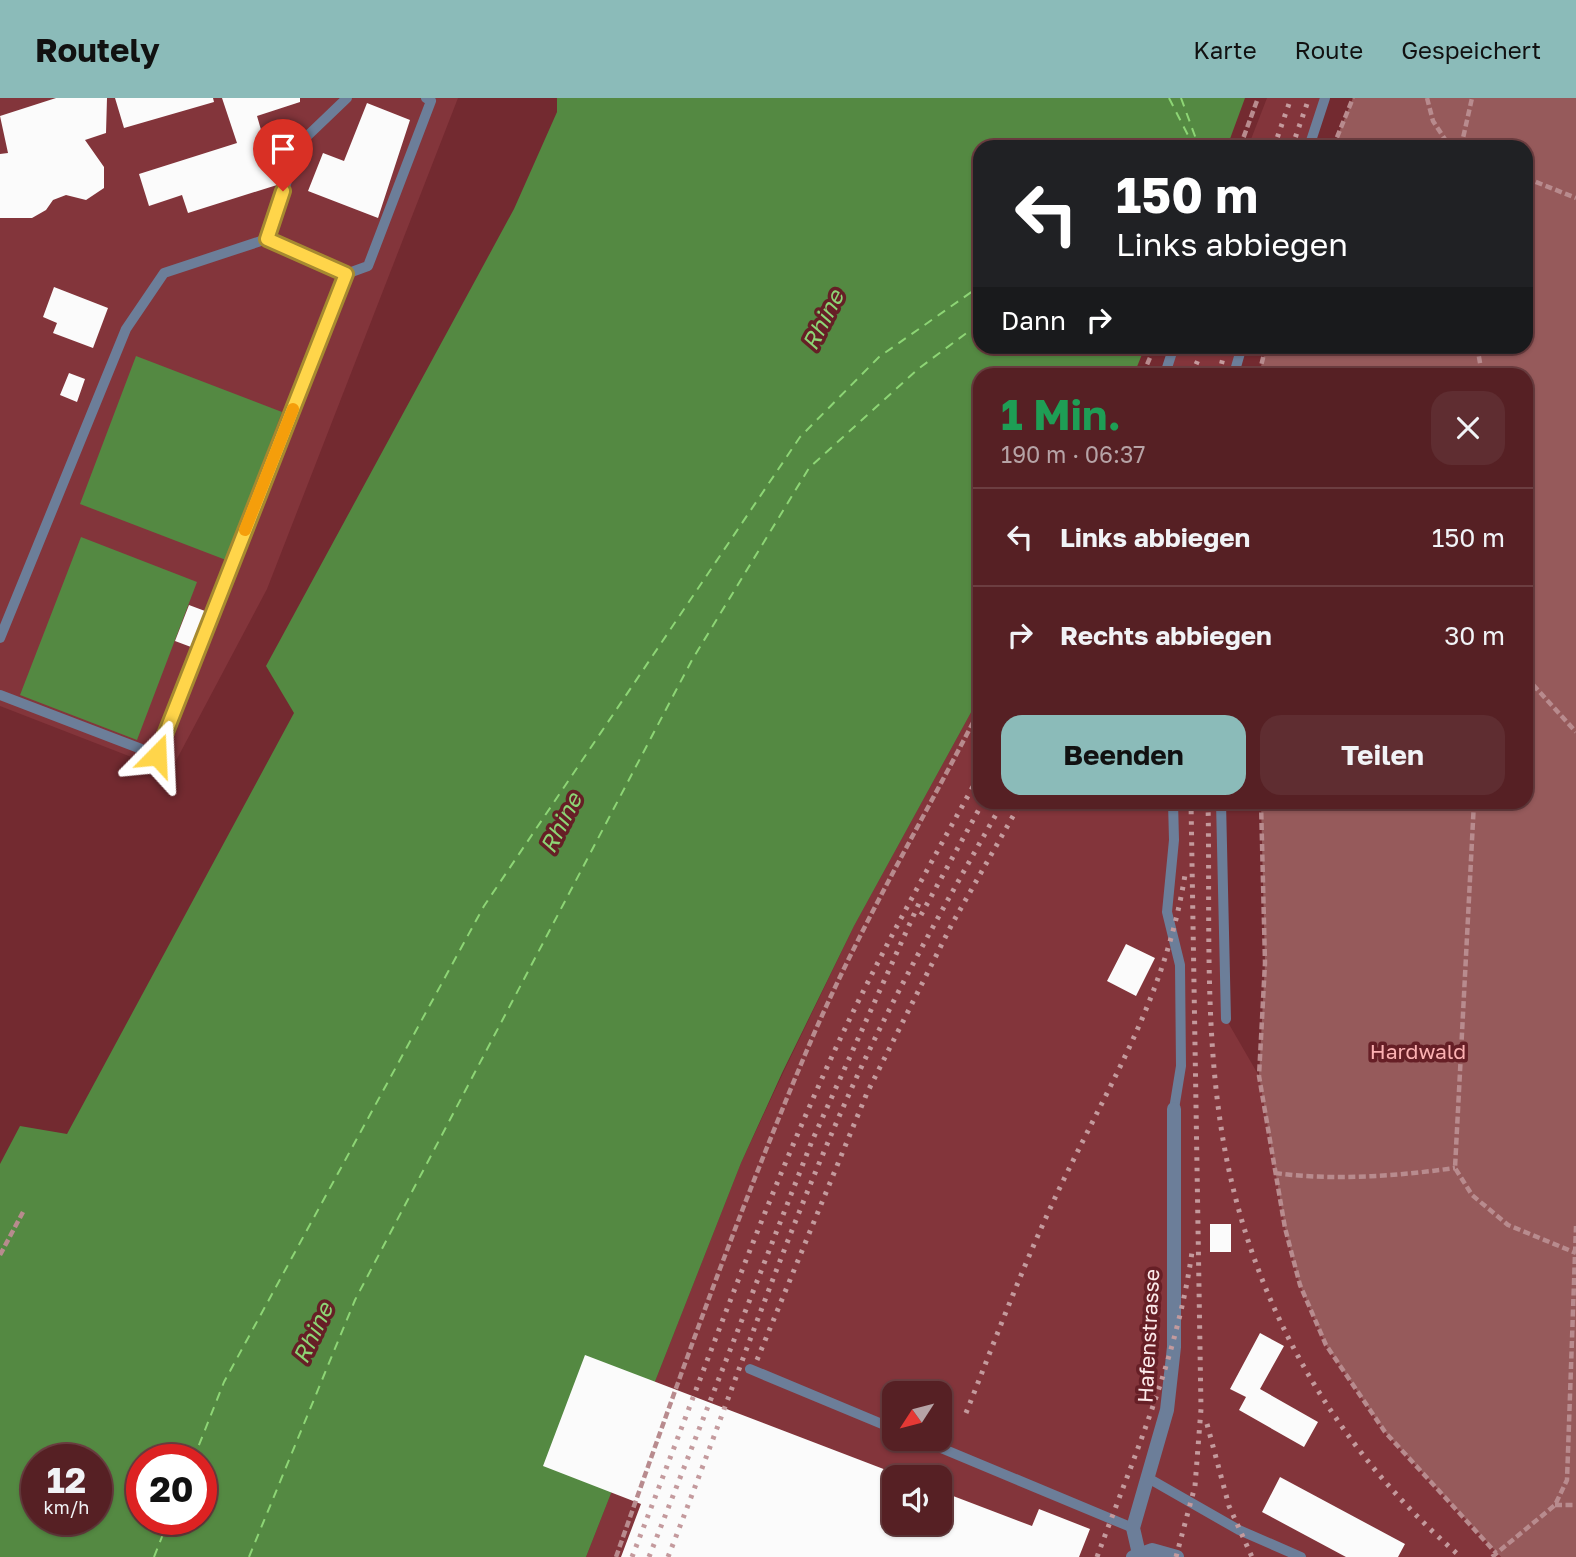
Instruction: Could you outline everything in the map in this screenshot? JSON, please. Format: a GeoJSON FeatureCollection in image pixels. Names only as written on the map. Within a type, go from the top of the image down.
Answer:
{"type":"FeatureCollection","features":[{"type":"Feature","properties":{"kind":"street","name":"Hafenstrasse"},"geometry":{"type":"LineString","coordinates":[[1133,1528],[1167,1410],[1174,1347],[1174,1108]]}},
{"type":"Feature","properties":{"kind":"street"},"geometry":{"type":"LineString","coordinates":[[1133,1528],[1136,1555],[1152,1550],[1177,1557]]}},
{"type":"Feature","properties":{"kind":"lane"},"geometry":{"type":"LineString","coordinates":[[267,239],[300,143],[347,98]]}},
{"type":"Feature","properties":{"kind":"lane"},"geometry":{"type":"LineString","coordinates":[[0,638],[126,329],[164,273],[267,239],[346,274],[368,266],[432,101],[426,98]]}},
{"type":"Feature","properties":{"kind":"lane"},"geometry":{"type":"LineString","coordinates":[[1311,140],[1325,98]]}},
{"type":"Feature","properties":{"kind":"lane"},"geometry":{"type":"LineString","coordinates":[[0,695],[157,755],[346,274]]}},
{"type":"Feature","properties":{"kind":"lane"},"geometry":{"type":"LineString","coordinates":[[1172,809],[1174,840],[1167,912],[1180,965],[1181,1066],[1174,1108]]}},
{"type":"Feature","properties":{"kind":"lane"},"geometry":{"type":"LineString","coordinates":[[1222,809],[1226,1019]]}},
{"type":"Feature","properties":{"kind":"lane"},"geometry":{"type":"LineString","coordinates":[[750,1369],[882,1424]]}},
{"type":"Feature","properties":{"kind":"lane"},"geometry":{"type":"LineString","coordinates":[[948,1451],[1133,1528]]}},
{"type":"Feature","properties":{"kind":"lane"},"geometry":{"type":"LineString","coordinates":[[1148,1478],[1239,1530],[1301,1557]]}},
{"type":"Feature","properties":{"kind":"path"},"geometry":{"type":"LineString","coordinates":[[1243,140],[1258,98]]}},
{"type":"Feature","properties":{"kind":"path"},"geometry":{"type":"LineString","coordinates":[[1336,140],[1353,98]]}},
{"type":"Feature","properties":{"kind":"path"},"geometry":{"type":"LineString","coordinates":[[1427,98],[1433,121],[1445,140]]}},
{"type":"Feature","properties":{"kind":"path"},"geometry":{"type":"LineString","coordinates":[[1463,140],[1472,98]]}},
{"type":"Feature","properties":{"kind":"path"},"geometry":{"type":"LineString","coordinates":[[1533,181],[1576,198]]}},
{"type":"Feature","properties":{"kind":"path"},"geometry":{"type":"LineString","coordinates":[[1533,685],[1576,732]]}},
{"type":"Feature","properties":{"kind":"path"},"geometry":{"type":"LineString","coordinates":[[617,1557],[691,1343],[810,1042],[849,959],[973,722]]}},
{"type":"Feature","properties":{"kind":"path"},"geometry":{"type":"LineString","coordinates":[[1261,809],[1265,963],[1259,1076],[1275,1173],[1300,1285],[1326,1345],[1385,1432],[1494,1555],[1555,1505],[1567,1480],[1576,1226]]}},
{"type":"Feature","properties":{"kind":"path"},"geometry":{"type":"LineString","coordinates":[[1474,809],[1455,1168],[1472,1195],[1508,1225],[1575,1255]]}},
{"type":"Feature","properties":{"kind":"path"},"geometry":{"type":"LineString","coordinates":[[1275,1173],[1298,1176],[1406,1175],[1455,1168]]}},
{"type":"Feature","properties":{"kind":"path"},"geometry":{"type":"LineString","coordinates":[[0,1255],[23,1212]]}},
{"type":"Feature","properties":{"kind":"path"},"geometry":{"type":"LineString","coordinates":[[1555,1505],[1576,1505]]}},
{"type":"Feature","properties":{"kind":"shaded area"},"geometry":{"type":"Polygon","coordinates":[[[0,98],[458,98],[267,589],[170,772],[0,706],[0,98]]]}},
{"type":"Feature","properties":{"kind":"shaded area"},"geometry":{"type":"Polygon","coordinates":[[[1267,98],[1325,98],[1311,140],[1251,140],[1267,98]]]}},
{"type":"Feature","properties":{"kind":"shaded area"},"geometry":{"type":"Polygon","coordinates":[[[1167,354],[1240,354],[1236,368],[1161,368],[1167,354]]]}},
{"type":"Feature","properties":{"kind":"shaded area"},"geometry":{"type":"Polygon","coordinates":[[[973,709],[973,809],[1221,809],[1226,1019],[1259,1076],[1285,1228],[1326,1345],[1385,1432],[1501,1557],[586,1557],[741,1163],[854,926],[973,709]]]}},
{"type":"Feature","properties":{"kind":"green space","name":"Hardwald"},"geometry":{"type":"Polygon","coordinates":[[[1353,98],[1576,98],[1576,1557],[1501,1557],[1385,1432],[1326,1345],[1300,1285],[1285,1228],[1259,1076],[1265,963],[1261,809],[1533,809],[1533,368],[1261,368],[1264,354],[1533,354],[1533,140],[1336,140],[1353,98]]]}},
{"type":"Feature","properties":{"kind":"water","name":"Rhine"},"geometry":{"type":"Polygon","coordinates":[[[557,98],[1245,98],[1230,140],[973,140],[973,354],[1142,354],[1136,368],[973,368],[973,709],[854,926],[782,1073],[741,1163],[586,1557],[0,1557],[0,1164],[20,1126],[67,1134],[294,713],[266,666],[514,209],[557,112],[557,98]]]}},
{"type":"Feature","properties":{"kind":"water"},"geometry":{"type":"Polygon","coordinates":[[[136,356],[282,412],[226,560],[80,504],[136,356]]]}},
{"type":"Feature","properties":{"kind":"water"},"geometry":{"type":"Polygon","coordinates":[[[81,537],[197,582],[137,740],[20,695],[81,537]]]}},
{"type":"Feature","properties":{"kind":"building"},"geometry":{"type":"Polygon","coordinates":[[[56,98],[107,98],[106,133],[85,140],[104,167],[104,188],[86,200],[66,195],[53,200],[46,210],[32,218],[0,218],[0,154],[8,153],[0,116],[56,98]]]}},
{"type":"Feature","properties":{"kind":"building"},"geometry":{"type":"Polygon","coordinates":[[[115,98],[213,98],[214,102],[124,128],[115,98]]]}},
{"type":"Feature","properties":{"kind":"building"},"geometry":{"type":"Polygon","coordinates":[[[222,98],[300,98],[300,102],[257,116],[277,185],[188,213],[182,195],[149,206],[139,174],[237,143],[222,98]]]}},
{"type":"Feature","properties":{"kind":"building"},"geometry":{"type":"Polygon","coordinates":[[[367,103],[410,120],[378,218],[308,191],[323,153],[344,161],[367,103]]]}},
{"type":"Feature","properties":{"kind":"building"},"geometry":{"type":"Polygon","coordinates":[[[54,287],[108,308],[93,348],[53,333],[57,323],[43,317],[54,287]]]}},
{"type":"Feature","properties":{"kind":"building"},"geometry":{"type":"Polygon","coordinates":[[[69,373],[85,379],[77,402],[60,395],[69,373]]]}},
{"type":"Feature","properties":{"kind":"building"},"geometry":{"type":"Polygon","coordinates":[[[189,605],[205,611],[191,647],[175,641],[189,605]]]}},
{"type":"Feature","properties":{"kind":"building"},"geometry":{"type":"Polygon","coordinates":[[[1126,944],[1155,958],[1136,996],[1107,981],[1126,944]]]}},
{"type":"Feature","properties":{"kind":"building"},"geometry":{"type":"Polygon","coordinates":[[[1210,1224],[1231,1224],[1231,1252],[1210,1252],[1210,1224]]]}},
{"type":"Feature","properties":{"kind":"building"},"geometry":{"type":"Polygon","coordinates":[[[1260,1333],[1284,1346],[1260,1389],[1318,1422],[1304,1447],[1239,1410],[1246,1397],[1230,1389],[1260,1333]]]}},
{"type":"Feature","properties":{"kind":"building"},"geometry":{"type":"Polygon","coordinates":[[[585,1355],[882,1468],[882,1535],[952,1535],[952,1496],[1032,1526],[1039,1509],[1090,1529],[1079,1557],[621,1557],[641,1504],[543,1466],[585,1355]]]}},
{"type":"Feature","properties":{"kind":"building"},"geometry":{"type":"Polygon","coordinates":[[[1280,1477],[1405,1544],[1398,1557],[1346,1557],[1262,1512],[1280,1477]]]}},
{"type":"Feature","properties":{"kind":"ferry route"},"geometry":{"type":"LineString","coordinates":[[1169,98],[1190,140]]}},
{"type":"Feature","properties":{"kind":"ferry route"},"geometry":{"type":"LineString","coordinates":[[1181,98],[1196,140]]}},
{"type":"Feature","properties":{"kind":"ferry route"},"geometry":{"type":"LineString","coordinates":[[199,1444],[224,1382],[484,906],[800,437],[879,357],[973,291]]}},
{"type":"Feature","properties":{"kind":"ferry route"},"geometry":{"type":"LineString","coordinates":[[249,1557],[355,1300],[692,660],[809,468],[918,369],[973,328]]}},
{"type":"Feature","properties":{"kind":"ferry route"},"geometry":{"type":"LineString","coordinates":[[154,1557],[163,1535]]}},
{"type":"Feature","properties":{"kind":"railway"},"geometry":{"type":"LineString","coordinates":[[1276,140],[1291,98]]}},
{"type":"Feature","properties":{"kind":"railway"},"geometry":{"type":"LineString","coordinates":[[1294,140],[1309,98]]}},
{"type":"Feature","properties":{"kind":"railway"},"geometry":{"type":"LineString","coordinates":[[1195,368],[1201,354]]}},
{"type":"Feature","properties":{"kind":"railway"},"geometry":{"type":"LineString","coordinates":[[1220,368],[1224,354]]}},
{"type":"Feature","properties":{"kind":"railway"},"geometry":{"type":"LineString","coordinates":[[632,1557],[751,1248],[828,1065],[920,882],[973,787]]}},
{"type":"Feature","properties":{"kind":"railway"},"geometry":{"type":"LineString","coordinates":[[921,915],[979,809]]}},
{"type":"Feature","properties":{"kind":"railway"},"geometry":{"type":"LineString","coordinates":[[668,1557],[828,1141],[907,976],[999,809]]}},
{"type":"Feature","properties":{"kind":"railway"},"geometry":{"type":"LineString","coordinates":[[757,1360],[867,1093],[952,924],[1017,809]]}},
{"type":"Feature","properties":{"kind":"railway"},"geometry":{"type":"LineString","coordinates":[[1176,1557],[1195,1486],[1201,1409],[1191,809]]}},
{"type":"Feature","properties":{"kind":"railway"},"geometry":{"type":"LineString","coordinates":[[1208,809],[1210,997],[1215,1075],[1231,1177],[1248,1240],[1271,1300],[1299,1358],[1332,1412],[1370,1464],[1413,1512],[1461,1557]]}},
{"type":"Feature","properties":{"kind":"railway"},"geometry":{"type":"LineString","coordinates":[[966,1413],[1037,1237],[1120,1068],[1152,995],[1165,957],[1185,875]]}},
{"type":"Feature","properties":{"kind":"railway"},"geometry":{"type":"LineString","coordinates":[[649,1557],[812,1141],[920,901]]}},
{"type":"Feature","properties":{"kind":"railway"},"geometry":{"type":"LineString","coordinates":[[1097,1557],[1165,1369],[1176,1331],[1192,1252]]}},
{"type":"Feature","properties":{"kind":"railway"},"geometry":{"type":"LineString","coordinates":[[1207,1424],[1229,1506],[1252,1557]]}},
{"type":"Feature","properties":{"kind":"slow traffic"},"geometry":{"type":"LineString","coordinates":[[245,530],[293,409]]}},
{"type":"Feature","properties":{"kind":"route"},"geometry":{"type":"LineString","coordinates":[[157,755],[346,274],[267,239],[283,191]]}}]}
